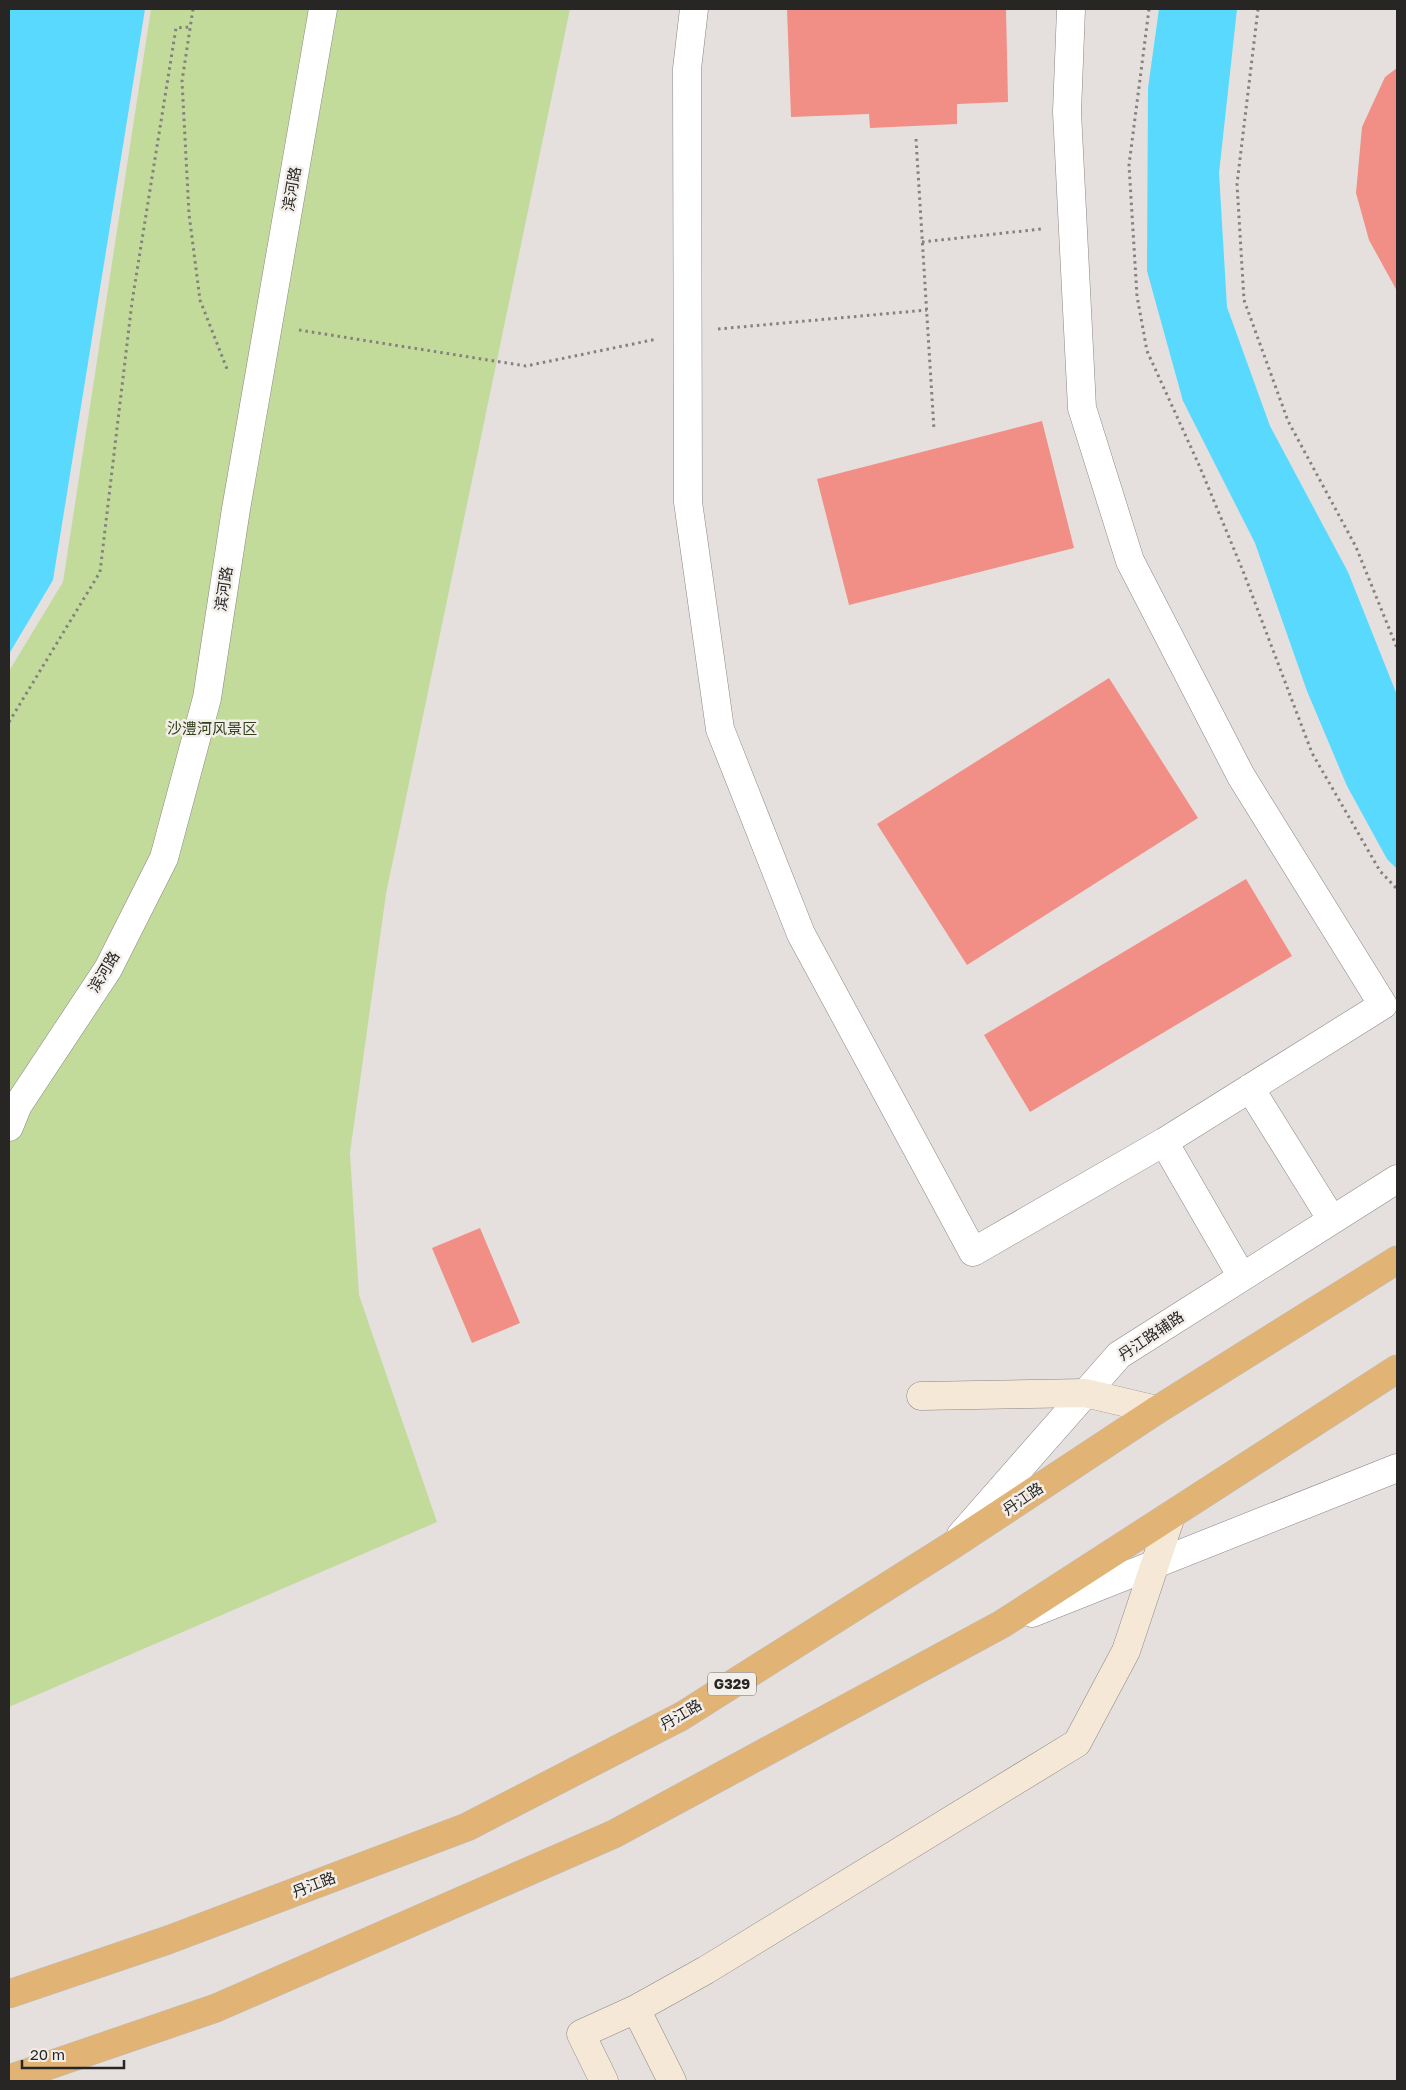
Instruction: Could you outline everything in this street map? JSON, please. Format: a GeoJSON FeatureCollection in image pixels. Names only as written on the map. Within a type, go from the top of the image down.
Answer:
{"type":"FeatureCollection","features":[{"type":"Feature","properties":{"kind":"highway","name":"丹江路"},"geometry":{"type":"LineString","coordinates":[[9,1994],[168,1940],[468,1827],[682,1716],[951,1546],[1157,1410],[1397,1260]]}},
{"type":"Feature","properties":{"kind":"highway"},"geometry":{"type":"LineString","coordinates":[[9,2079],[216,2008],[614,1834],[1002,1624],[1397,1369]]}},
{"type":"Feature","properties":{"kind":"street","name":"滨河路"},"geometry":{"type":"LineString","coordinates":[[9,1127],[18,1105],[108,969],[164,858],[208,698],[236,509],[323,9]]}},
{"type":"Feature","properties":{"kind":"street"},"geometry":{"type":"LineString","coordinates":[[694,9],[687,69],[688,502],[720,729],[801,934],[973,1252],[1164,1142],[1383,1005],[1241,776],[1130,561],[1082,408],[1067,112],[1071,9]]}},
{"type":"Feature","properties":{"kind":"street"},"geometry":{"type":"LineString","coordinates":[[1250,1088],[1332,1220]]}},
{"type":"Feature","properties":{"kind":"street"},"geometry":{"type":"LineString","coordinates":[[1164,1142],[1242,1277]]}},
{"type":"Feature","properties":{"kind":"street","name":"丹江路辅路"},"geometry":{"type":"LineString","coordinates":[[951,1546],[1118,1355],[1397,1179]]}},
{"type":"Feature","properties":{"kind":"street"},"geometry":{"type":"LineString","coordinates":[[921,1396],[1085,1393],[1157,1410]]}},
{"type":"Feature","properties":{"kind":"street"},"geometry":{"type":"LineString","coordinates":[[1002,1624],[1397,1468]]}},
{"type":"Feature","properties":{"kind":"street"},"geometry":{"type":"LineString","coordinates":[[604,2081],[581,2034],[636,2009],[706,1970],[1077,1743],[1126,1651],[1171,1516]]}},
{"type":"Feature","properties":{"kind":"street"},"geometry":{"type":"LineString","coordinates":[[636,2009],[672,2081]]}},
{"type":"Feature","properties":{"kind":"path"},"geometry":{"type":"LineString","coordinates":[[192,9],[182,81],[189,214],[200,300],[228,370]]}},
{"type":"Feature","properties":{"kind":"path"},"geometry":{"type":"LineString","coordinates":[[1150,9],[1129,164],[1137,296],[1147,351],[1199,464],[1243,571],[1312,753],[1380,871],[1397,889]]}},
{"type":"Feature","properties":{"kind":"path"},"geometry":{"type":"LineString","coordinates":[[1258,9],[1236,184],[1244,300],[1288,421],[1356,547],[1397,648]]}},
{"type":"Feature","properties":{"kind":"path"},"geometry":{"type":"LineString","coordinates":[[9,722],[100,572],[132,302],[176,28],[190,27]]}},
{"type":"Feature","properties":{"kind":"path"},"geometry":{"type":"LineString","coordinates":[[916,139],[934,430]]}},
{"type":"Feature","properties":{"kind":"path"},"geometry":{"type":"LineString","coordinates":[[922,242],[1073,226]]}},
{"type":"Feature","properties":{"kind":"path"},"geometry":{"type":"LineString","coordinates":[[269,325],[526,366],[688,332],[927,310]]}},
{"type":"Feature","properties":{"kind":"green space","name":"沙澧河风景区"},"geometry":{"type":"Polygon","coordinates":[[[151,9],[570,9],[386,894],[350,1153],[359,1295],[437,1522],[9,1707],[9,671],[63,582],[151,9]]]}},
{"type":"Feature","properties":{"kind":"water"},"geometry":{"type":"Polygon","coordinates":[[[9,9],[145,9],[53,580],[9,654],[9,9]]]}},
{"type":"Feature","properties":{"kind":"water"},"geometry":{"type":"Polygon","coordinates":[[[1159,9],[1237,9],[1219,173],[1227,307],[1270,426],[1348,572],[1397,695],[1397,869],[1387,859],[1347,786],[1307,691],[1255,543],[1183,401],[1147,271],[1148,88],[1159,9]]]}},
{"type":"Feature","properties":{"kind":"building"},"geometry":{"type":"Polygon","coordinates":[[[787,9],[1006,9],[1008,102],[957,104],[957,124],[870,128],[869,114],[791,117],[787,9]]]}},
{"type":"Feature","properties":{"kind":"building"},"geometry":{"type":"Polygon","coordinates":[[[1397,68],[1397,291],[1369,240],[1356,193],[1362,127],[1385,77],[1397,68]]]}},
{"type":"Feature","properties":{"kind":"building"},"geometry":{"type":"Polygon","coordinates":[[[1042,421],[1074,548],[849,605],[817,479],[1042,421]]]}},
{"type":"Feature","properties":{"kind":"building"},"geometry":{"type":"Polygon","coordinates":[[[1109,678],[1198,818],[967,965],[877,824],[1109,678]]]}},
{"type":"Feature","properties":{"kind":"building"},"geometry":{"type":"Polygon","coordinates":[[[1246,879],[1292,956],[1030,1112],[984,1035],[1246,879]]]}},
{"type":"Feature","properties":{"kind":"building"},"geometry":{"type":"Polygon","coordinates":[[[480,1228],[520,1323],[472,1343],[432,1248],[480,1228]]]}}]}
